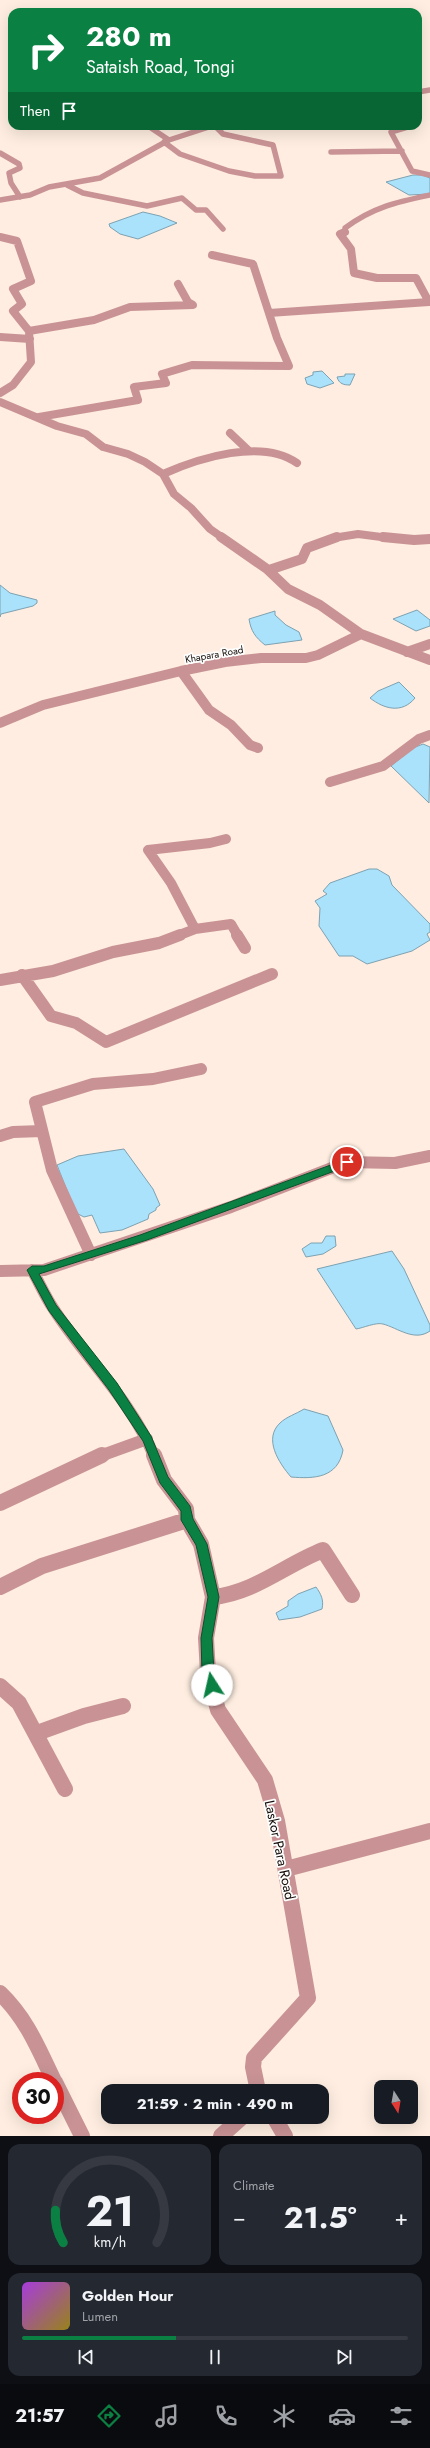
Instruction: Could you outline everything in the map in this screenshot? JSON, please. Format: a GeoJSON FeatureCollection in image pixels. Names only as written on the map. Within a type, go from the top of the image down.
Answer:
{"type":"FeatureCollection","features":[{"type":"Feature","properties":{"kind":"street"},"geometry":{"type":"LineString","coordinates":[[153,130],[181,153],[180,154],[230,172],[266,177],[281,176],[276,162],[276,150],[273,145],[223,134],[218,130]]}},
{"type":"Feature","properties":{"kind":"street"},"geometry":{"type":"LineString","coordinates":[[0,200],[20,196],[49,187],[100,178],[167,141],[201,130]]}},
{"type":"Feature","properties":{"kind":"street"},"geometry":{"type":"LineString","coordinates":[[399,130],[390,133],[402,151],[412,171],[430,175]]}},
{"type":"Feature","properties":{"kind":"street"},"geometry":{"type":"LineString","coordinates":[[331,152],[402,151]]}},
{"type":"Feature","properties":{"kind":"street"},"geometry":{"type":"LineString","coordinates":[[0,153],[19,164],[20,168],[9,173],[9,178],[20,196]]}},
{"type":"Feature","properties":{"kind":"street"},"geometry":{"type":"LineString","coordinates":[[67,185],[83,193],[147,206],[182,198],[196,210],[206,210],[223,229]]}},
{"type":"Feature","properties":{"kind":"street"},"geometry":{"type":"LineString","coordinates":[[268,313],[429,302],[416,278],[386,280],[366,277],[354,273],[351,250],[340,234],[346,233],[345,228],[364,214],[392,203],[430,196]]}},
{"type":"Feature","properties":{"kind":"street"},"geometry":{"type":"LineString","coordinates":[[0,237],[11,238],[17,241],[31,281],[13,289],[22,304],[14,309],[13,312],[30,335],[31,362],[13,385],[0,393]]}},
{"type":"Feature","properties":{"kind":"street"},"geometry":{"type":"LineString","coordinates":[[39,417],[138,400],[139,398],[134,387],[166,383],[162,374],[192,365],[289,366],[268,313],[253,264],[212,254]]}},
{"type":"Feature","properties":{"kind":"street"},"geometry":{"type":"LineString","coordinates":[[0,337],[30,335],[48,327],[94,320],[130,307],[193,305],[188,302],[178,284]]}},
{"type":"Feature","properties":{"kind":"street"},"geometry":{"type":"LineString","coordinates":[[0,402],[39,417],[57,426],[86,434],[103,447],[128,454],[163,474],[174,494],[192,508],[210,529],[269,570],[288,589],[320,605],[361,634],[430,660]]}},
{"type":"Feature","properties":{"kind":"street"},"geometry":{"type":"LineString","coordinates":[[230,433],[249,451]]}},
{"type":"Feature","properties":{"kind":"street"},"geometry":{"type":"LineString","coordinates":[[163,474],[184,464],[249,451],[271,451],[285,455],[297,463]]}},
{"type":"Feature","properties":{"kind":"street"},"geometry":{"type":"LineString","coordinates":[[269,570],[302,559],[307,548],[337,538],[363,534],[395,538],[430,539]]}},
{"type":"Feature","properties":{"kind":"street","name":"Khapara Road"},"geometry":{"type":"LineString","coordinates":[[0,723],[43,705],[181,671],[232,661],[306,658],[332,650],[361,634]]}},
{"type":"Feature","properties":{"kind":"street"},"geometry":{"type":"LineString","coordinates":[[407,652],[430,644]]}},
{"type":"Feature","properties":{"kind":"street"},"geometry":{"type":"LineString","coordinates":[[181,671],[209,710],[231,725],[250,745],[258,748]]}},
{"type":"Feature","properties":{"kind":"street"},"geometry":{"type":"LineString","coordinates":[[330,782],[383,766],[419,739],[430,735]]}},
{"type":"Feature","properties":{"kind":"street"},"geometry":{"type":"LineString","coordinates":[[195,929],[171,883],[148,850],[155,848],[210,843],[226,839]]}},
{"type":"Feature","properties":{"kind":"street"},"geometry":{"type":"LineString","coordinates":[[0,980],[22,975],[53,971],[113,952],[159,943],[195,929],[231,924],[245,948]]}},
{"type":"Feature","properties":{"kind":"street"},"geometry":{"type":"LineString","coordinates":[[22,975],[51,1016],[76,1022],[106,1042],[220,997],[272,974]]}},
{"type":"Feature","properties":{"kind":"street"},"geometry":{"type":"LineString","coordinates":[[91,1255],[68,1210],[52,1170],[35,1102],[93,1084],[153,1079],[201,1069]]}},
{"type":"Feature","properties":{"kind":"street"},"geometry":{"type":"LineString","coordinates":[[0,1136],[13,1132],[42,1131]]}},
{"type":"Feature","properties":{"kind":"street"},"geometry":{"type":"LineString","coordinates":[[0,1271],[44,1270],[231,1207],[305,1176],[347,1162],[395,1163],[430,1156]]}},
{"type":"Feature","properties":{"kind":"street","name":"Laskor Para Road"},"geometry":{"type":"LineString","coordinates":[[32,1270],[53,1308],[113,1386],[147,1439],[164,1480],[186,1509],[187,1520],[201,1544],[214,1597],[206,1638],[208,1673],[218,1710],[265,1780],[277,1821],[308,1998],[254,2058],[253,2067],[257,2084]]}},
{"type":"Feature","properties":{"kind":"street"},"geometry":{"type":"LineString","coordinates":[[0,1503],[105,1454],[147,1439]]}},
{"type":"Feature","properties":{"kind":"street"},"geometry":{"type":"LineString","coordinates":[[0,1587],[42,1566],[187,1520]]}},
{"type":"Feature","properties":{"kind":"street"},"geometry":{"type":"LineString","coordinates":[[214,1597],[234,1596],[258,1585],[291,1563],[323,1550],[352,1595]]}},
{"type":"Feature","properties":{"kind":"street"},"geometry":{"type":"LineString","coordinates":[[0,1686],[19,1703],[37,1733],[65,1789]]}},
{"type":"Feature","properties":{"kind":"street"},"geometry":{"type":"LineString","coordinates":[[37,1733],[84,1716],[123,1706]]}},
{"type":"Feature","properties":{"kind":"street"},"geometry":{"type":"LineString","coordinates":[[286,1868],[430,1831]]}},
{"type":"Feature","properties":{"kind":"street"},"geometry":{"type":"LineString","coordinates":[[0,1993],[16,2008],[28,2026],[50,2072]]}},
{"type":"Feature","properties":{"kind":"street"},"geometry":{"type":"LineString","coordinates":[[64,2100],[82,2136]]}},
{"type":"Feature","properties":{"kind":"street"},"geometry":{"type":"LineString","coordinates":[[221,2136],[234,2124]]}},
{"type":"Feature","properties":{"kind":"street"},"geometry":{"type":"LineString","coordinates":[[278,2124],[285,2136]]}},
{"type":"Feature","properties":{"kind":"water"},"geometry":{"type":"Polygon","coordinates":[[[413,175],[422,175],[430,178],[430,194],[409,195],[386,182],[413,175]]]}},
{"type":"Feature","properties":{"kind":"water"},"geometry":{"type":"Polygon","coordinates":[[[143,212],[160,216],[177,223],[138,239],[120,234],[110,227],[109,224],[143,212]]]}},
{"type":"Feature","properties":{"kind":"water"},"geometry":{"type":"Polygon","coordinates":[[[322,371],[334,383],[320,388],[307,384],[305,378],[313,375],[313,372],[322,371]]]}},
{"type":"Feature","properties":{"kind":"water"},"geometry":{"type":"Polygon","coordinates":[[[345,374],[355,374],[350,385],[342,384],[337,377],[345,376],[345,374]]]}},
{"type":"Feature","properties":{"kind":"water"},"geometry":{"type":"Polygon","coordinates":[[[0,585],[10,593],[37,600],[37,603],[33,606],[1,614],[0,617],[0,585]]]}},
{"type":"Feature","properties":{"kind":"water"},"geometry":{"type":"Polygon","coordinates":[[[417,610],[430,620],[430,626],[416,631],[393,619],[417,610]]]}},
{"type":"Feature","properties":{"kind":"water"},"geometry":{"type":"Polygon","coordinates":[[[275,611],[275,615],[286,625],[299,632],[302,640],[265,645],[254,634],[249,619],[275,611]]]}},
{"type":"Feature","properties":{"kind":"water"},"geometry":{"type":"Polygon","coordinates":[[[399,682],[415,698],[410,703],[399,708],[393,708],[381,705],[370,698],[378,691],[399,682]]]}},
{"type":"Feature","properties":{"kind":"water"},"geometry":{"type":"Polygon","coordinates":[[[423,744],[430,747],[429,803],[391,766],[413,748],[423,744]]]}},
{"type":"Feature","properties":{"kind":"water"},"geometry":{"type":"Polygon","coordinates":[[[369,869],[377,869],[389,876],[392,885],[430,924],[430,932],[427,934],[430,940],[412,951],[367,964],[353,956],[339,956],[319,926],[320,908],[315,901],[327,894],[323,891],[330,883],[369,869]]]}},
{"type":"Feature","properties":{"kind":"water"},"geometry":{"type":"Polygon","coordinates":[[[124,1149],[153,1189],[160,1205],[156,1208],[156,1210],[149,1214],[148,1219],[122,1230],[100,1233],[92,1215],[84,1217],[76,1213],[57,1165],[78,1156],[124,1149]]]}},
{"type":"Feature","properties":{"kind":"water"},"geometry":{"type":"Polygon","coordinates":[[[326,1236],[335,1236],[336,1246],[323,1254],[306,1257],[302,1249],[311,1243],[322,1243],[326,1236]]]}},
{"type":"Feature","properties":{"kind":"water"},"geometry":{"type":"Polygon","coordinates":[[[392,1251],[404,1269],[430,1325],[430,1331],[424,1334],[412,1335],[383,1324],[373,1324],[356,1329],[317,1269],[392,1251]]]}},
{"type":"Feature","properties":{"kind":"water"},"geometry":{"type":"Polygon","coordinates":[[[304,1409],[328,1416],[343,1450],[336,1466],[324,1475],[308,1478],[291,1477],[278,1458],[273,1443],[273,1436],[275,1429],[282,1421],[304,1409]]]}},
{"type":"Feature","properties":{"kind":"water"},"geometry":{"type":"Polygon","coordinates":[[[316,1587],[322,1597],[322,1609],[300,1617],[279,1620],[276,1613],[288,1606],[288,1601],[298,1594],[316,1587]]]}},
{"type":"Feature","properties":{"kind":"route"},"geometry":{"type":"LineString","coordinates":[[212,1685],[208,1673],[206,1638],[214,1597],[201,1544],[187,1520],[186,1509],[164,1480],[147,1439],[139,1426],[113,1386],[53,1308],[41,1290],[32,1270],[44,1270],[144,1238],[188,1221],[231,1207],[311,1174],[347,1162]]}}]}
